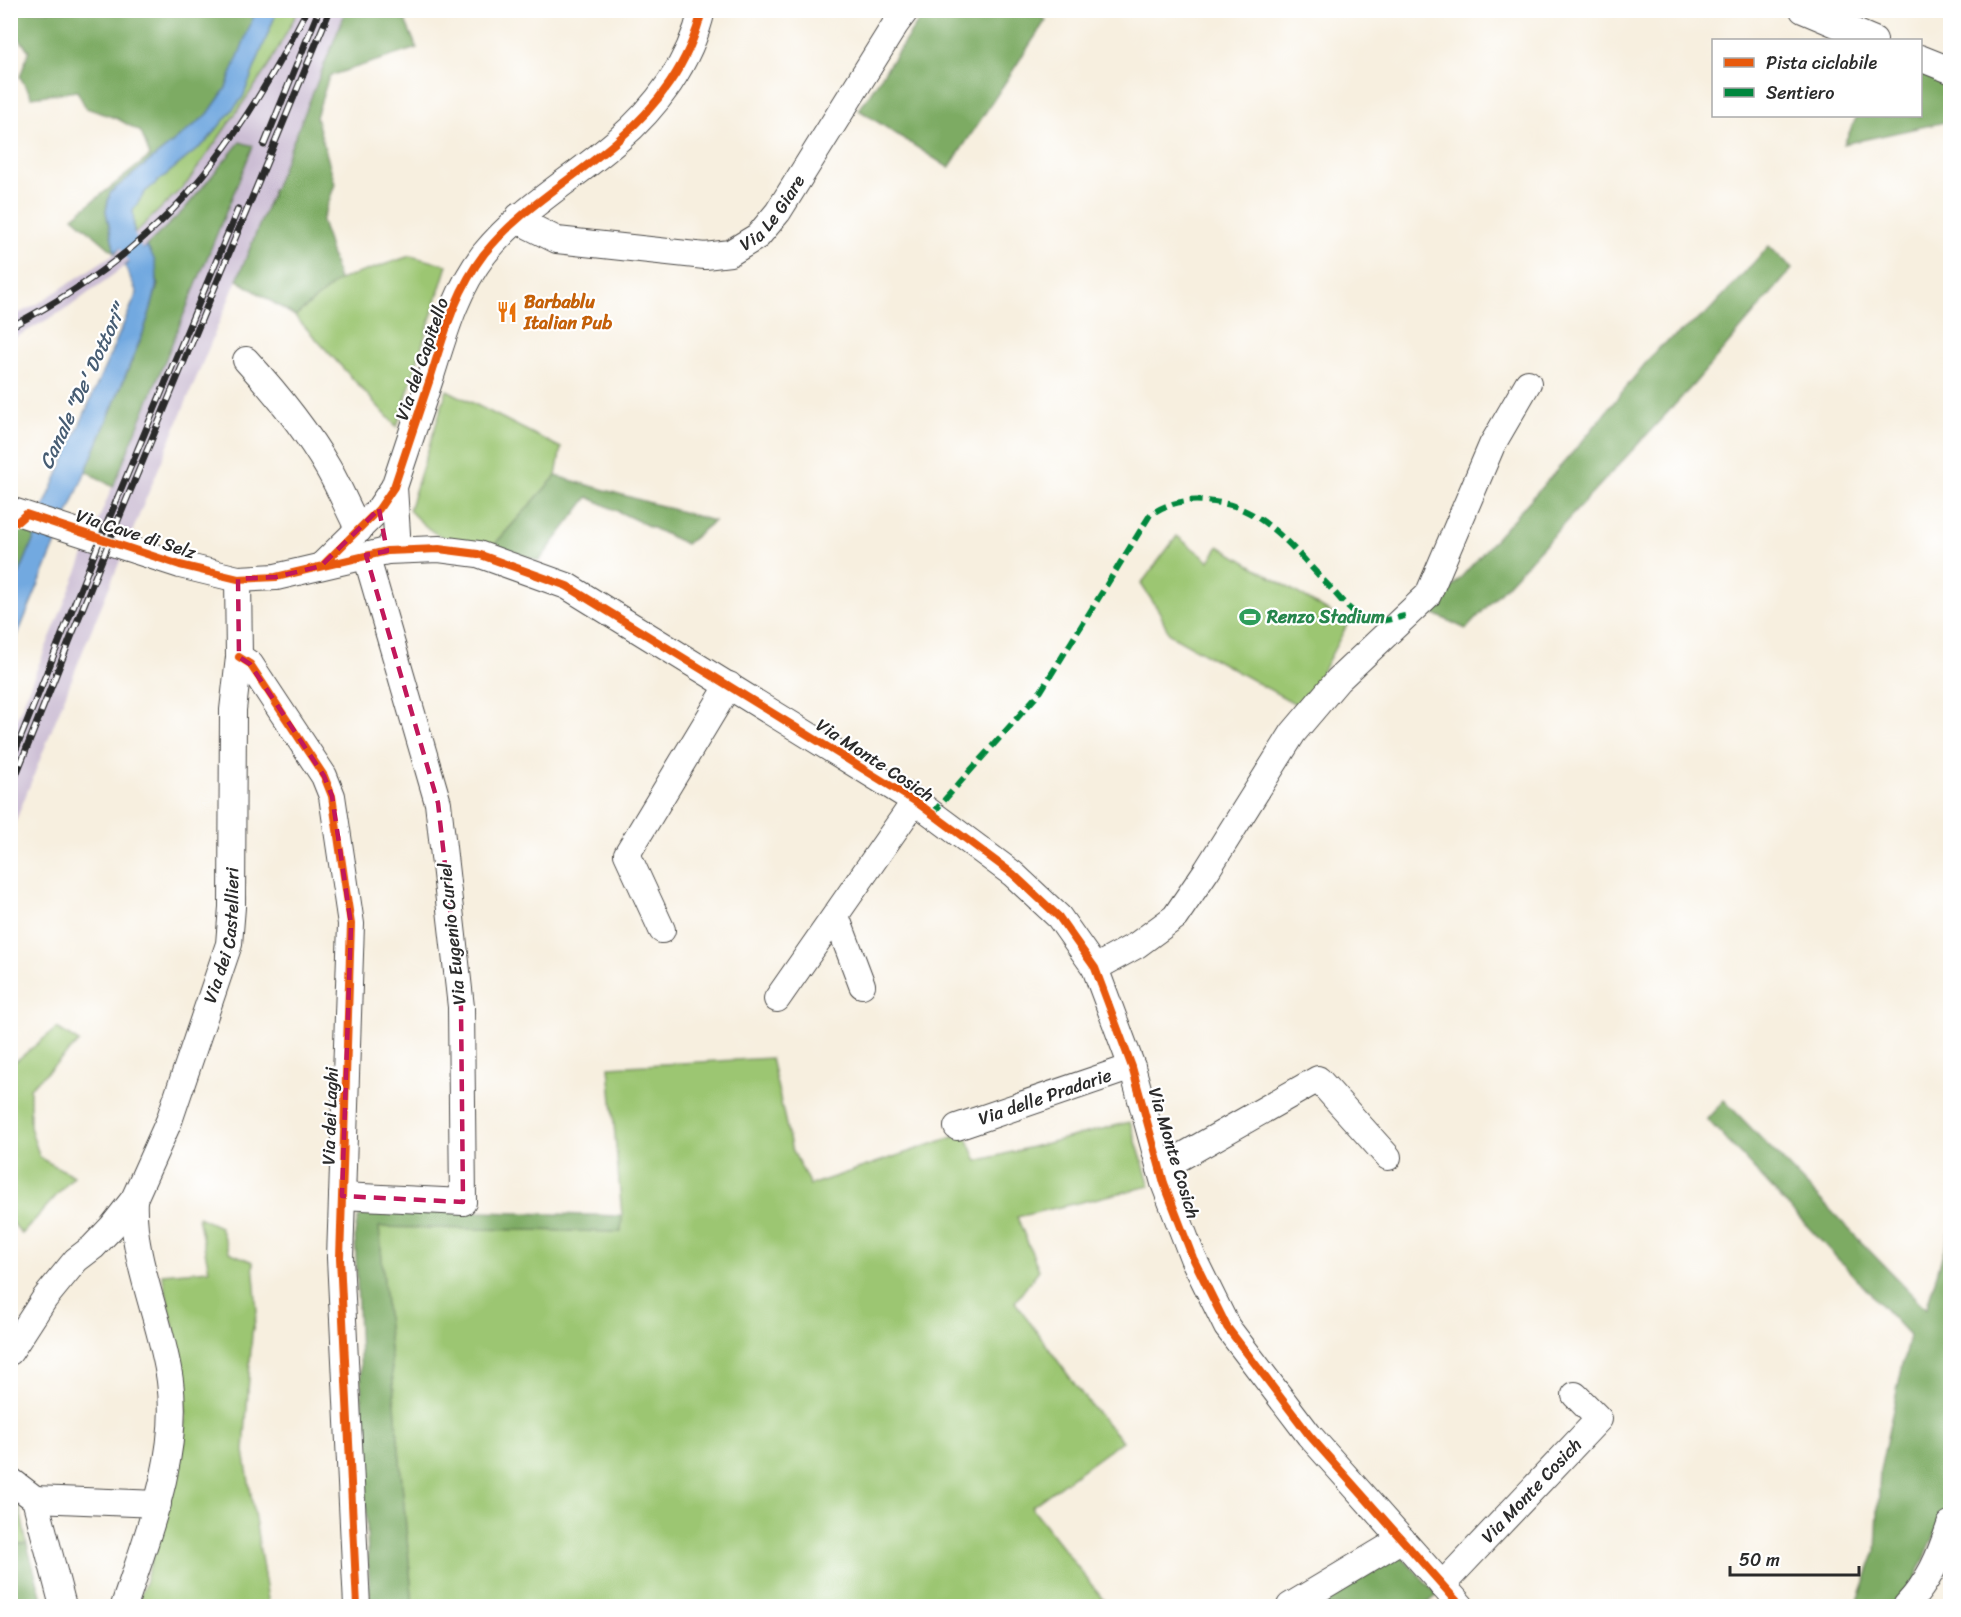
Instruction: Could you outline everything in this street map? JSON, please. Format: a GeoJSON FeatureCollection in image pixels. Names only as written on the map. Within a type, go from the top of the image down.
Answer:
{"type":"FeatureCollection","features":[{"type":"Feature","properties":{"kind":"street","name":"Via del Capitello"},"geometry":{"type":"LineString","coordinates":[[321,566],[390,501],[445,327],[463,288],[484,255],[519,216],[615,143],[645,116],[679,68],[697,30],[702,10]]}},
{"type":"Feature","properties":{"kind":"street","name":"Via Le Giare"},"geometry":{"type":"LineString","coordinates":[[519,216],[528,226],[557,240],[705,256],[730,253],[758,236],[778,212],[906,10]]}},
{"type":"Feature","properties":{"kind":"street"},"geometry":{"type":"LineString","coordinates":[[1803,10],[1872,39]]}},
{"type":"Feature","properties":{"kind":"street"},"geometry":{"type":"LineString","coordinates":[[1922,59],[1950,69]]}},
{"type":"Feature","properties":{"kind":"street"},"geometry":{"type":"LineString","coordinates":[[246,360],[279,397],[307,436],[328,469],[359,530]]}},
{"type":"Feature","properties":{"kind":"street"},"geometry":{"type":"LineString","coordinates":[[1095,968],[1137,945],[1175,917],[1293,733],[1338,680],[1428,595],[1492,445],[1528,383]]}},
{"type":"Feature","properties":{"kind":"street","name":"Via del Capitello"},"geometry":{"type":"LineString","coordinates":[[376,553],[398,534],[390,501]]}},
{"type":"Feature","properties":{"kind":"street"},"geometry":{"type":"LineString","coordinates":[[390,501],[411,525],[439,549]]}},
{"type":"Feature","properties":{"kind":"street","name":"Via Cave di Selz"},"geometry":{"type":"LineString","coordinates":[[10,510],[180,565],[238,579]]}},
{"type":"Feature","properties":{"kind":"street","name":"Via Monte Cosich"},"geometry":{"type":"LineString","coordinates":[[238,579],[276,577],[376,553],[439,549],[478,554],[567,586],[915,801],[1013,874],[1059,917],[1095,968],[1132,1067],[1160,1169],[1192,1258],[1227,1327],[1309,1435],[1461,1606]]}},
{"type":"Feature","properties":{"kind":"street","name":"Via Eugenio Curiel"},"geometry":{"type":"LineString","coordinates":[[342,1196],[463,1202],[461,1007],[438,803],[376,553]]}},
{"type":"Feature","properties":{"kind":"street","name":"Via dei Castellieri"},"geometry":{"type":"LineString","coordinates":[[10,1352],[51,1291],[76,1260],[93,1247],[134,1199],[169,1121],[229,944],[232,907],[233,710],[239,657],[238,579]]}},
{"type":"Feature","properties":{"kind":"street","name":"Via dei Laghi"},"geometry":{"type":"LineString","coordinates":[[239,657],[250,664],[324,776],[332,796],[351,924],[340,1258],[357,1606]]}},
{"type":"Feature","properties":{"kind":"street"},"geometry":{"type":"LineString","coordinates":[[662,930],[627,854],[729,685]]}},
{"type":"Feature","properties":{"kind":"street"},"geometry":{"type":"LineString","coordinates":[[777,999],[915,801]]}},
{"type":"Feature","properties":{"kind":"street"},"geometry":{"type":"LineString","coordinates":[[836,916],[862,985]]}},
{"type":"Feature","properties":{"kind":"street","name":"Via delle Pradarie"},"geometry":{"type":"LineString","coordinates":[[957,1127],[1132,1067]]}},
{"type":"Feature","properties":{"kind":"street"},"geometry":{"type":"LineString","coordinates":[[1160,1169],[1318,1080],[1388,1157]]}},
{"type":"Feature","properties":{"kind":"street","name":"Via dei Castellieri"},"geometry":{"type":"LineString","coordinates":[[124,1606],[158,1504],[173,1421],[170,1381],[160,1330],[137,1246],[133,1222],[134,1199]]}},
{"type":"Feature","properties":{"kind":"street","name":"Via Monte Cosich"},"geometry":{"type":"LineString","coordinates":[[1442,1585],[1599,1419],[1575,1395]]}},
{"type":"Feature","properties":{"kind":"street"},"geometry":{"type":"LineString","coordinates":[[10,1480],[34,1499],[158,1504]]}},
{"type":"Feature","properties":{"kind":"street"},"geometry":{"type":"LineString","coordinates":[[34,1499],[63,1606]]}},
{"type":"Feature","properties":{"kind":"street"},"geometry":{"type":"LineString","coordinates":[[1906,1606],[1918,1593],[1938,1562],[1950,1525]]}},
{"type":"Feature","properties":{"kind":"street"},"geometry":{"type":"LineString","coordinates":[[1290,1606],[1402,1539]]}},
{"type":"Feature","properties":{"kind":"highlighted area"},"geometry":{"type":"Polygon","coordinates":[[[379,509],[387,551],[366,555],[438,803],[461,1007],[463,1202],[342,1196],[351,924],[332,796],[324,776],[250,664],[239,657],[238,579],[276,577],[321,566],[379,509]]]}},
{"type":"Feature","properties":{"kind":"shaded area"},"geometry":{"type":"Polygon","coordinates":[[[298,11],[346,11],[316,90],[88,638],[11,833],[11,732],[253,146],[240,142],[183,211],[125,266],[68,308],[11,340],[11,317],[36,305],[115,253],[187,183],[268,67],[298,11]]]}},
{"type":"Feature","properties":{"kind":"green space"},"geometry":{"type":"Polygon","coordinates":[[[15,11],[256,11],[226,88],[208,114],[110,193],[106,211],[115,253],[73,217],[150,156],[141,132],[118,119],[86,108],[77,91],[32,97],[20,77],[29,51],[12,29],[15,11]]]}},
{"type":"Feature","properties":{"kind":"green space"},"geometry":{"type":"Polygon","coordinates":[[[277,11],[298,11],[268,67],[187,183],[134,234],[133,210],[145,192],[206,142],[265,40],[277,11]]]}},
{"type":"Feature","properties":{"kind":"green space"},"geometry":{"type":"Polygon","coordinates":[[[346,11],[401,11],[417,48],[329,76],[316,117],[335,184],[322,221],[339,280],[295,316],[237,280],[346,11]]]}},
{"type":"Feature","properties":{"kind":"green space"},"geometry":{"type":"Polygon","coordinates":[[[925,11],[1033,11],[1046,20],[949,168],[859,110],[925,11]]]}},
{"type":"Feature","properties":{"kind":"green space"},"geometry":{"type":"Polygon","coordinates":[[[1922,69],[1950,79],[1950,121],[1844,144],[1857,117],[1922,117],[1922,69]]]}},
{"type":"Feature","properties":{"kind":"green space"},"geometry":{"type":"Polygon","coordinates":[[[240,142],[253,146],[113,487],[86,471],[143,334],[158,285],[151,252],[146,246],[183,211],[240,142]]]}},
{"type":"Feature","properties":{"kind":"green space"},"geometry":{"type":"Polygon","coordinates":[[[1769,246],[1792,269],[1694,384],[1466,629],[1430,612],[1581,443],[1657,349],[1706,314],[1769,246]]]}},
{"type":"Feature","properties":{"kind":"green space"},"geometry":{"type":"Polygon","coordinates":[[[410,256],[447,265],[397,427],[295,316],[339,280],[410,256]]]}},
{"type":"Feature","properties":{"kind":"green space"},"geometry":{"type":"Polygon","coordinates":[[[447,390],[561,448],[556,476],[494,545],[447,539],[430,530],[409,510],[447,390]]]}},
{"type":"Feature","properties":{"kind":"green space"},"geometry":{"type":"Polygon","coordinates":[[[556,476],[714,521],[686,544],[588,497],[539,561],[494,545],[556,476]]]}},
{"type":"Feature","properties":{"kind":"green space"},"geometry":{"type":"Polygon","coordinates":[[[11,525],[38,529],[11,594],[11,525]]]}},
{"type":"Feature","properties":{"kind":"green space","name":"Renzo Stadium"},"geometry":{"type":"Polygon","coordinates":[[[1177,536],[1209,561],[1219,546],[1348,623],[1303,708],[1169,634],[1159,611],[1141,584],[1177,536]]]}},
{"type":"Feature","properties":{"kind":"green space"},"geometry":{"type":"Polygon","coordinates":[[[57,1028],[79,1042],[30,1088],[30,1127],[40,1158],[74,1176],[22,1234],[11,1221],[11,1065],[57,1028]]]}},
{"type":"Feature","properties":{"kind":"green space"},"geometry":{"type":"Polygon","coordinates":[[[771,1058],[791,1147],[810,1185],[965,1133],[977,1161],[1130,1122],[1150,1186],[1017,1217],[1039,1270],[1015,1302],[1087,1401],[1122,1441],[1031,1507],[1108,1606],[413,1606],[379,1227],[621,1232],[622,1216],[609,1067],[771,1058]]]}},
{"type":"Feature","properties":{"kind":"green space"},"geometry":{"type":"Polygon","coordinates":[[[1724,1100],[1926,1309],[1950,1231],[1950,1494],[1943,1518],[1912,1586],[1893,1606],[1856,1606],[1876,1551],[1880,1470],[1909,1335],[1707,1119],[1724,1100]]]}},
{"type":"Feature","properties":{"kind":"green space"},"geometry":{"type":"Polygon","coordinates":[[[370,1209],[622,1216],[621,1232],[379,1227],[413,1606],[370,1606],[355,1233],[358,1218],[370,1209]]]}},
{"type":"Feature","properties":{"kind":"green space"},"geometry":{"type":"Polygon","coordinates":[[[198,1217],[220,1227],[229,1252],[253,1262],[257,1312],[252,1333],[244,1451],[269,1606],[135,1606],[144,1586],[179,1467],[186,1413],[179,1354],[162,1274],[209,1270],[198,1217]]]}},
{"type":"Feature","properties":{"kind":"green space"},"geometry":{"type":"Polygon","coordinates":[[[10,1499],[19,1506],[27,1544],[11,1544],[10,1499]]]}},
{"type":"Feature","properties":{"kind":"green space"},"geometry":{"type":"Polygon","coordinates":[[[11,1544],[27,1544],[43,1606],[11,1606],[11,1544]]]}},
{"type":"Feature","properties":{"kind":"green space"},"geometry":{"type":"Polygon","coordinates":[[[1397,1552],[1438,1595],[1424,1606],[1306,1606],[1397,1552]]]}},
{"type":"Feature","properties":{"kind":"water"},"geometry":{"type":"Polygon","coordinates":[[[256,10],[277,11],[243,97],[206,142],[145,192],[133,210],[134,234],[115,253],[106,211],[110,193],[208,114],[226,88],[256,10]]]}},
{"type":"Feature","properties":{"kind":"water"},"geometry":{"type":"Polygon","coordinates":[[[146,246],[153,256],[157,277],[156,289],[143,333],[11,651],[11,594],[38,529],[39,518],[137,293],[125,266],[146,246]]]}},
{"type":"Feature","properties":{"kind":"waterway","name":"Canale \"De' Dottori\""},"geometry":{"type":"LineString","coordinates":[[120,218],[120,226],[137,259],[143,279]]}},
{"type":"Feature","properties":{"kind":"railway"},"geometry":{"type":"LineString","coordinates":[[10,327],[64,297],[98,274],[130,249],[171,211],[194,186],[237,130],[274,71],[307,10]]}},
{"type":"Feature","properties":{"kind":"railway"},"geometry":{"type":"LineString","coordinates":[[264,145],[319,10]]}},
{"type":"Feature","properties":{"kind":"railway"},"geometry":{"type":"LineString","coordinates":[[10,790],[109,542],[330,10]]}},
{"type":"Feature","properties":{"kind":"railway"},"geometry":{"type":"LineString","coordinates":[[10,764],[100,540],[238,209]]}},
{"type":"Feature","properties":{"kind":"marked path"},"geometry":{"type":"LineString","coordinates":[[932,814],[1041,691],[1150,515],[1163,507],[1184,501],[1199,501],[1227,504],[1248,512],[1285,540],[1356,614],[1371,621],[1405,616]]}},
{"type":"Feature","properties":{"kind":"cycle path"},"geometry":{"type":"LineString","coordinates":[[323,565],[379,509],[394,487],[451,314],[474,268],[514,222],[616,142],[645,114],[670,83],[680,66],[702,10]]}},
{"type":"Feature","properties":{"kind":"cycle path"},"geometry":{"type":"LineString","coordinates":[[10,521],[17,522],[26,514],[180,565],[238,579],[276,577],[387,551],[439,549],[478,554],[567,586],[915,801],[1013,874],[1059,917],[1095,968],[1132,1067],[1164,1183],[1193,1258],[1227,1327],[1309,1435],[1461,1606]]}},
{"type":"Feature","properties":{"kind":"cycle path"},"geometry":{"type":"LineString","coordinates":[[239,657],[250,664],[324,776],[332,796],[351,924],[340,1258],[357,1606]]}},
{"type":"Feature","properties":{"kind":"place","name":"Barbablu Italian Pub"},"geometry":{"type":"Point","coordinates":[507,312]}},
{"type":"Feature","properties":{"kind":"place","name":"Renzo Stadium"},"geometry":{"type":"Point","coordinates":[1250,617]}}]}
